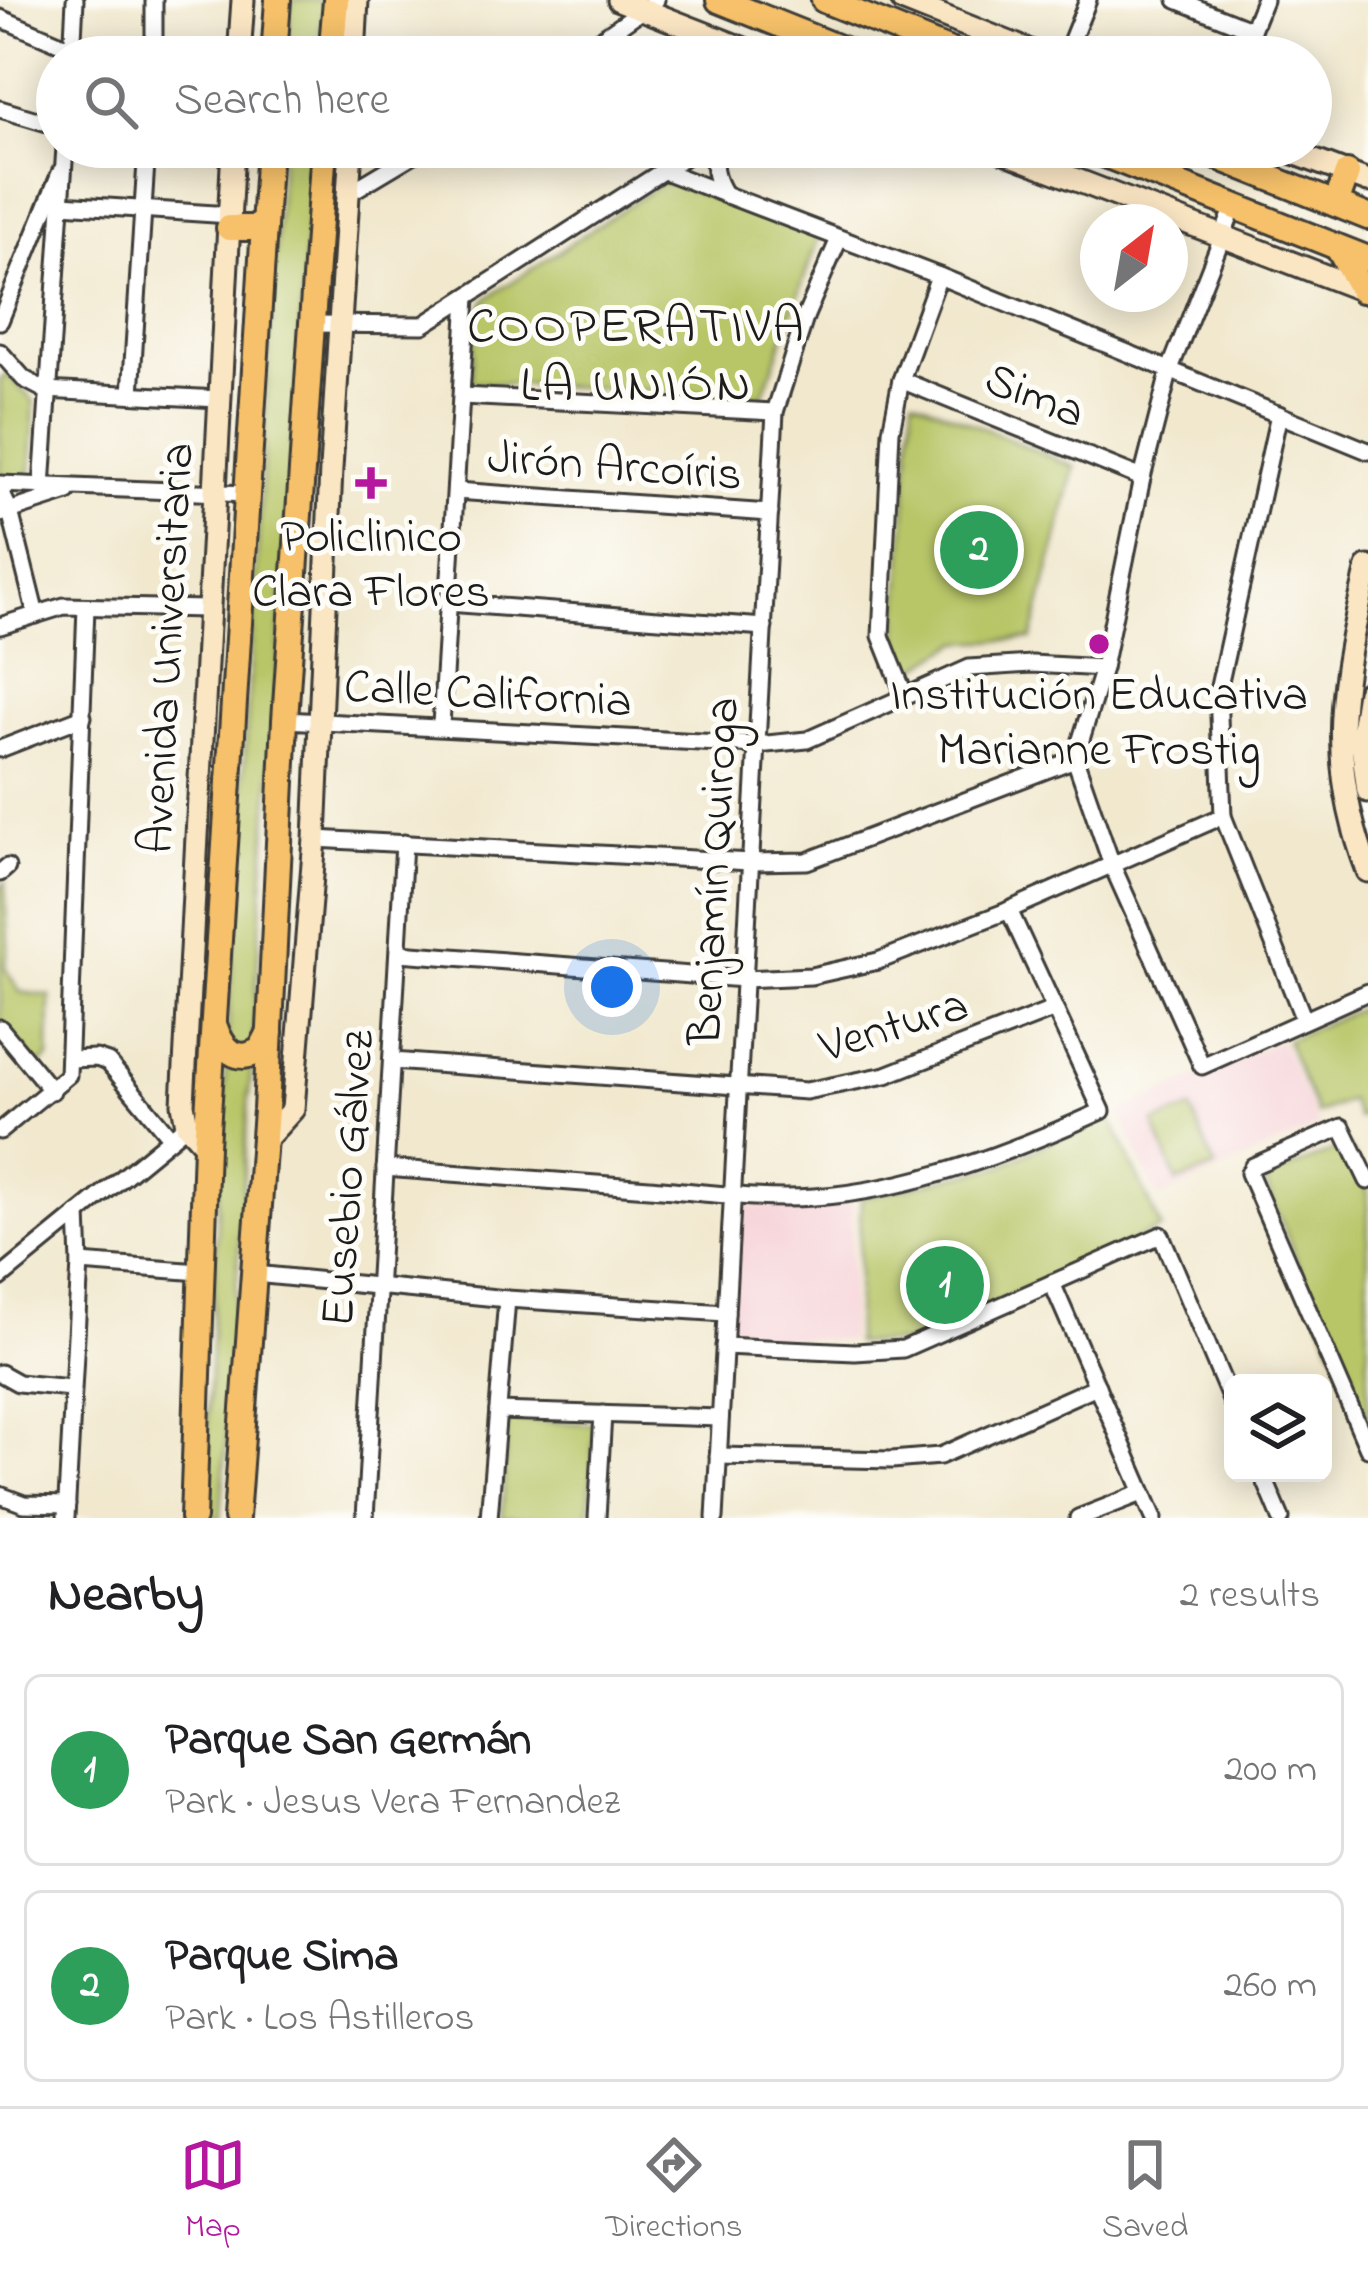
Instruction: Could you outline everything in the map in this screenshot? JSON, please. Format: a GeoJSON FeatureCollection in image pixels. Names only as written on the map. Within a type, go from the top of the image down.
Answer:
{"type":"FeatureCollection","features":[{"type":"Feature","properties":{"kind":"main road"},"geometry":{"type":"LineString","coordinates":[[240,36],[243,0]]}},
{"type":"Feature","properties":{"kind":"main road"},"geometry":{"type":"LineString","coordinates":[[275,36],[278,0]]}},
{"type":"Feature","properties":{"kind":"main road"},"geometry":{"type":"LineString","coordinates":[[333,36],[336,0]]}},
{"type":"Feature","properties":{"kind":"main road"},"geometry":{"type":"LineString","coordinates":[[355,36],[357,0]]}},
{"type":"Feature","properties":{"kind":"main road"},"geometry":{"type":"LineString","coordinates":[[619,0],[650,5],[716,36]]}},
{"type":"Feature","properties":{"kind":"main road"},"geometry":{"type":"LineString","coordinates":[[719,0],[809,36]]}},
{"type":"Feature","properties":{"kind":"main road"},"geometry":{"type":"LineString","coordinates":[[824,0],[912,36]]}},
{"type":"Feature","properties":{"kind":"main road"},"geometry":{"type":"LineString","coordinates":[[902,0],[932,5],[999,36]]}},
{"type":"Feature","properties":{"kind":"main road","name":"Avenida Universitaria"},"geometry":{"type":"LineString","coordinates":[[178,1131],[207,609],[218,492],[232,168]]}},
{"type":"Feature","properties":{"kind":"main road","name":"Avenida Universitaria"},"geometry":{"type":"LineString","coordinates":[[193,1518],[206,1146],[267,168]]}},
{"type":"Feature","properties":{"kind":"main road"},"geometry":{"type":"LineString","coordinates":[[236,1518],[264,1141],[285,720],[323,168]]}},
{"type":"Feature","properties":{"kind":"main road"},"geometry":{"type":"LineString","coordinates":[[264,1141],[292,1109],[315,839],[350,168]]}},
{"type":"Feature","properties":{"kind":"main road"},"geometry":{"type":"LineString","coordinates":[[1047,168],[1365,291]]}},
{"type":"Feature","properties":{"kind":"main road"},"geometry":{"type":"LineString","coordinates":[[1137,168],[1368,260]]}},
{"type":"Feature","properties":{"kind":"main road"},"geometry":{"type":"LineString","coordinates":[[1249,168],[1368,217]]}},
{"type":"Feature","properties":{"kind":"main road"},"geometry":{"type":"LineString","coordinates":[[1336,204],[1358,177]]}},
{"type":"Feature","properties":{"kind":"main road"},"geometry":{"type":"LineString","coordinates":[[230,222],[264,228]]}},
{"type":"Feature","properties":{"kind":"main road"},"geometry":{"type":"LineString","coordinates":[[1337,248],[1365,291]]}},
{"type":"Feature","properties":{"kind":"main road"},"geometry":{"type":"LineString","coordinates":[[1368,567],[1338,731],[1349,822],[1368,871]]}},
{"type":"Feature","properties":{"kind":"main road"},"geometry":{"type":"LineString","coordinates":[[1368,692],[1361,736],[1368,791]]}},
{"type":"Feature","properties":{"kind":"main road"},"geometry":{"type":"LineString","coordinates":[[214,1024],[222,1046],[243,1056],[261,1049],[269,1032]]}},
{"type":"Feature","properties":{"kind":"main road"},"geometry":{"type":"LineString","coordinates":[[178,1131],[206,1146]]}},
{"type":"Feature","properties":{"kind":"street"},"geometry":{"type":"LineString","coordinates":[[74,36],[75,0]]}},
{"type":"Feature","properties":{"kind":"street"},"geometry":{"type":"LineString","coordinates":[[154,0],[154,36]]}},
{"type":"Feature","properties":{"kind":"street"},"geometry":{"type":"LineString","coordinates":[[1074,36],[1088,0]]}},
{"type":"Feature","properties":{"kind":"street"},"geometry":{"type":"LineString","coordinates":[[1177,0],[1252,30]]}},
{"type":"Feature","properties":{"kind":"street"},"geometry":{"type":"LineString","coordinates":[[1250,36],[1264,0]]}},
{"type":"Feature","properties":{"kind":"street"},"geometry":{"type":"LineString","coordinates":[[605,36],[650,5]]}},
{"type":"Feature","properties":{"kind":"street"},"geometry":{"type":"LineString","coordinates":[[920,36],[932,5]]}},
{"type":"Feature","properties":{"kind":"street"},"geometry":{"type":"LineString","coordinates":[[0,18],[38,36]]}},
{"type":"Feature","properties":{"kind":"street"},"geometry":{"type":"LineString","coordinates":[[1,111],[36,120]]}},
{"type":"Feature","properties":{"kind":"street"},"geometry":{"type":"LineString","coordinates":[[0,321],[60,168]]}},
{"type":"Feature","properties":{"kind":"street"},"geometry":{"type":"LineString","coordinates":[[42,487],[64,168]]}},
{"type":"Feature","properties":{"kind":"street"},"geometry":{"type":"LineString","coordinates":[[131,394],[145,168]]}},
{"type":"Feature","properties":{"kind":"street"},"geometry":{"type":"LineString","coordinates":[[349,193],[391,168]]}},
{"type":"Feature","properties":{"kind":"street"},"geometry":{"type":"LineString","coordinates":[[427,322],[668,168]]}},
{"type":"Feature","properties":{"kind":"street"},"geometry":{"type":"LineString","coordinates":[[714,168],[725,195]]}},
{"type":"Feature","properties":{"kind":"street"},"geometry":{"type":"LineString","coordinates":[[664,171],[939,275],[1368,451]]}},
{"type":"Feature","properties":{"kind":"street"},"geometry":{"type":"LineString","coordinates":[[62,204],[230,222]]}},
{"type":"Feature","properties":{"kind":"street"},"geometry":{"type":"LineString","coordinates":[[1234,207],[1170,368],[1103,668],[1075,759],[1112,865],[1202,1066],[1368,992]]}},
{"type":"Feature","properties":{"kind":"street"},"geometry":{"type":"LineString","coordinates":[[37,230],[60,234]]}},
{"type":"Feature","properties":{"kind":"street","name":"Benjamín Quiroga"},"geometry":{"type":"LineString","coordinates":[[715,1518],[775,412],[806,315],[839,239]]}},
{"type":"Feature","properties":{"kind":"street"},"geometry":{"type":"LineString","coordinates":[[905,696],[881,636],[891,431],[901,380],[939,275]]}},
{"type":"Feature","properties":{"kind":"street"},"geometry":{"type":"LineString","coordinates":[[441,725],[467,297]]}},
{"type":"Feature","properties":{"kind":"street"},"geometry":{"type":"LineString","coordinates":[[312,324],[465,326]]}},
{"type":"Feature","properties":{"kind":"street"},"geometry":{"type":"LineString","coordinates":[[4,364],[32,386],[219,399]]}},
{"type":"Feature","properties":{"kind":"street","name":"Sima"},"geometry":{"type":"LineString","coordinates":[[901,380],[1142,478]]}},
{"type":"Feature","properties":{"kind":"street"},"geometry":{"type":"LineString","coordinates":[[462,396],[775,412]]}},
{"type":"Feature","properties":{"kind":"street"},"geometry":{"type":"LineString","coordinates":[[1279,414],[1218,691],[1223,816],[1304,1020]]}},
{"type":"Feature","properties":{"kind":"street"},"geometry":{"type":"LineString","coordinates":[[36,615],[0,487],[247,494]]}},
{"type":"Feature","properties":{"kind":"street"},"geometry":{"type":"LineString","coordinates":[[5,513],[77,489]]}},
{"type":"Feature","properties":{"kind":"street","name":"Jirón Arcoíris"},"geometry":{"type":"LineString","coordinates":[[456,490],[770,513]]}},
{"type":"Feature","properties":{"kind":"street"},"geometry":{"type":"LineString","coordinates":[[448,603],[764,627]]}},
{"type":"Feature","properties":{"kind":"street"},"geometry":{"type":"LineString","coordinates":[[0,626],[64,606],[207,609]]}},
{"type":"Feature","properties":{"kind":"street"},"geometry":{"type":"LineString","coordinates":[[0,1131],[68,1075],[86,607]]}},
{"type":"Feature","properties":{"kind":"street","name":"Calle California"},"geometry":{"type":"LineString","coordinates":[[285,720],[757,745],[807,740],[969,668],[1032,664],[1103,668]]}},
{"type":"Feature","properties":{"kind":"street"},"geometry":{"type":"LineString","coordinates":[[0,749],[83,717]]}},
{"type":"Feature","properties":{"kind":"street"},"geometry":{"type":"LineString","coordinates":[[315,839],[807,861],[1075,759]]}},
{"type":"Feature","properties":{"kind":"street"},"geometry":{"type":"LineString","coordinates":[[399,953],[744,979],[811,976],[878,961],[1009,910],[1223,816]]}},
{"type":"Feature","properties":{"kind":"street","name":"Eusebio Gálvez"},"geometry":{"type":"LineString","coordinates":[[365,1518],[404,843]]}},
{"type":"Feature","properties":{"kind":"street"},"geometry":{"type":"LineString","coordinates":[[385,1168],[812,1197],[878,1188],[972,1163],[1102,1111],[1009,910]]}},
{"type":"Feature","properties":{"kind":"street","name":"Ventura"},"geometry":{"type":"LineString","coordinates":[[392,1061],[806,1090],[886,1075],[1055,1009]]}},
{"type":"Feature","properties":{"kind":"street"},"geometry":{"type":"LineString","coordinates":[[0,1028],[52,1091]]}},
{"type":"Feature","properties":{"kind":"street"},"geometry":{"type":"LineString","coordinates":[[0,1278],[178,1131],[108,1062],[69,1059]]}},
{"type":"Feature","properties":{"kind":"street"},"geometry":{"type":"LineString","coordinates":[[1368,1180],[1342,1127],[1253,1166],[1249,1173],[1368,1448]]}},
{"type":"Feature","properties":{"kind":"street"},"geometry":{"type":"LineString","coordinates":[[0,1496],[66,1512],[80,1263],[78,1214]]}},
{"type":"Feature","properties":{"kind":"street"},"geometry":{"type":"LineString","coordinates":[[724,1346],[855,1352],[903,1349],[1161,1234],[1224,1384]]}},
{"type":"Feature","properties":{"kind":"street"},"geometry":{"type":"LineString","coordinates":[[80,1263],[200,1272]]}},
{"type":"Feature","properties":{"kind":"street"},"geometry":{"type":"LineString","coordinates":[[255,1274],[507,1299],[726,1313]]}},
{"type":"Feature","properties":{"kind":"street"},"geometry":{"type":"LineString","coordinates":[[1052,1283],[1154,1518]]}},
{"type":"Feature","properties":{"kind":"street"},"geometry":{"type":"LineString","coordinates":[[489,1518],[507,1299]]}},
{"type":"Feature","properties":{"kind":"street"},"geometry":{"type":"LineString","coordinates":[[0,1373],[18,1383],[71,1388]]}},
{"type":"Feature","properties":{"kind":"street"},"geometry":{"type":"LineString","coordinates":[[718,1456],[892,1460],[940,1456],[1097,1386]]}},
{"type":"Feature","properties":{"kind":"street"},"geometry":{"type":"LineString","coordinates":[[498,1411],[720,1418]]}},
{"type":"Feature","properties":{"kind":"street"},"geometry":{"type":"LineString","coordinates":[[597,1518],[603,1414]]}},
{"type":"Feature","properties":{"kind":"street"},"geometry":{"type":"LineString","coordinates":[[1266,1482],[1281,1518]]}},
{"type":"Feature","properties":{"kind":"street"},"geometry":{"type":"LineString","coordinates":[[1078,1518],[1142,1492]]}},
{"type":"Feature","properties":{"kind":"shaded area"},"geometry":{"type":"Polygon","coordinates":[[[1281,1040],[1319,1126],[1158,1198],[1119,1112],[1281,1040]]]}},
{"type":"Feature","properties":{"kind":"shaded area"},"geometry":{"type":"Polygon","coordinates":[[[852,1202],[850,1340],[727,1336],[734,1205],[818,1207],[852,1202]]]}},
{"type":"Feature","properties":{"kind":"green space"},"geometry":{"type":"Polygon","coordinates":[[[291,0],[324,0],[320,36],[288,36],[291,0]]]}},
{"type":"Feature","properties":{"kind":"green space"},"geometry":{"type":"Polygon","coordinates":[[[281,168],[311,168],[221,1518],[203,1518],[281,168]]]}},
{"type":"Feature","properties":{"kind":"green space"},"geometry":{"type":"Polygon","coordinates":[[[665,181],[819,236],[763,396],[471,382],[476,318],[486,299],[665,181]]]}},
{"type":"Feature","properties":{"kind":"green space"},"geometry":{"type":"Polygon","coordinates":[[[7,374],[34,402],[31,470],[11,490],[0,473],[0,380],[7,374]]]}},
{"type":"Feature","properties":{"kind":"green space"},"geometry":{"type":"Polygon","coordinates":[[[913,398],[1075,467],[1032,639],[959,642],[912,671],[898,634],[913,398]]]}},
{"type":"Feature","properties":{"kind":"green space"},"geometry":{"type":"Polygon","coordinates":[[[5,882],[5,968],[20,992],[50,996],[49,1058],[37,1066],[0,1021],[0,887],[5,882]]]}},
{"type":"Feature","properties":{"kind":"green space"},"geometry":{"type":"Polygon","coordinates":[[[1368,1005],[1368,1113],[1357,1118],[1350,1100],[1317,1114],[1286,1040],[1368,1005]]]}},
{"type":"Feature","properties":{"kind":"green space"},"geometry":{"type":"Polygon","coordinates":[[[1191,1109],[1215,1168],[1177,1182],[1154,1123],[1191,1109]]]}},
{"type":"Feature","properties":{"kind":"green space"},"geometry":{"type":"Polygon","coordinates":[[[1109,1113],[1161,1228],[905,1343],[855,1343],[861,1198],[1000,1166],[1109,1113]]]}},
{"type":"Feature","properties":{"kind":"green space"},"geometry":{"type":"Polygon","coordinates":[[[1345,1146],[1368,1191],[1368,1436],[1264,1179],[1345,1146]]]}},
{"type":"Feature","properties":{"kind":"green space"},"geometry":{"type":"Polygon","coordinates":[[[507,1421],[594,1424],[589,1518],[502,1518],[507,1421]]]}},
{"type":"Feature","properties":{"kind":"place","name":"Policlinico Clara Flores"},"geometry":{"type":"Point","coordinates":[371,483]}},
{"type":"Feature","properties":{"kind":"place","name":"Parque Sima"},"geometry":{"type":"Point","coordinates":[979,550]}},
{"type":"Feature","properties":{"kind":"place","name":"Institución Educativa Marianne Frostig"},"geometry":{"type":"Point","coordinates":[1099,644]}},
{"type":"Feature","properties":{"kind":"place","name":"Parque San Germán"},"geometry":{"type":"Point","coordinates":[945,1285]}},
{"type":"Feature","properties":{"kind":"district","name":"COOPERATIVA LA UNIÓN"},"geometry":{"type":"Point","coordinates":[637,352]}}]}
